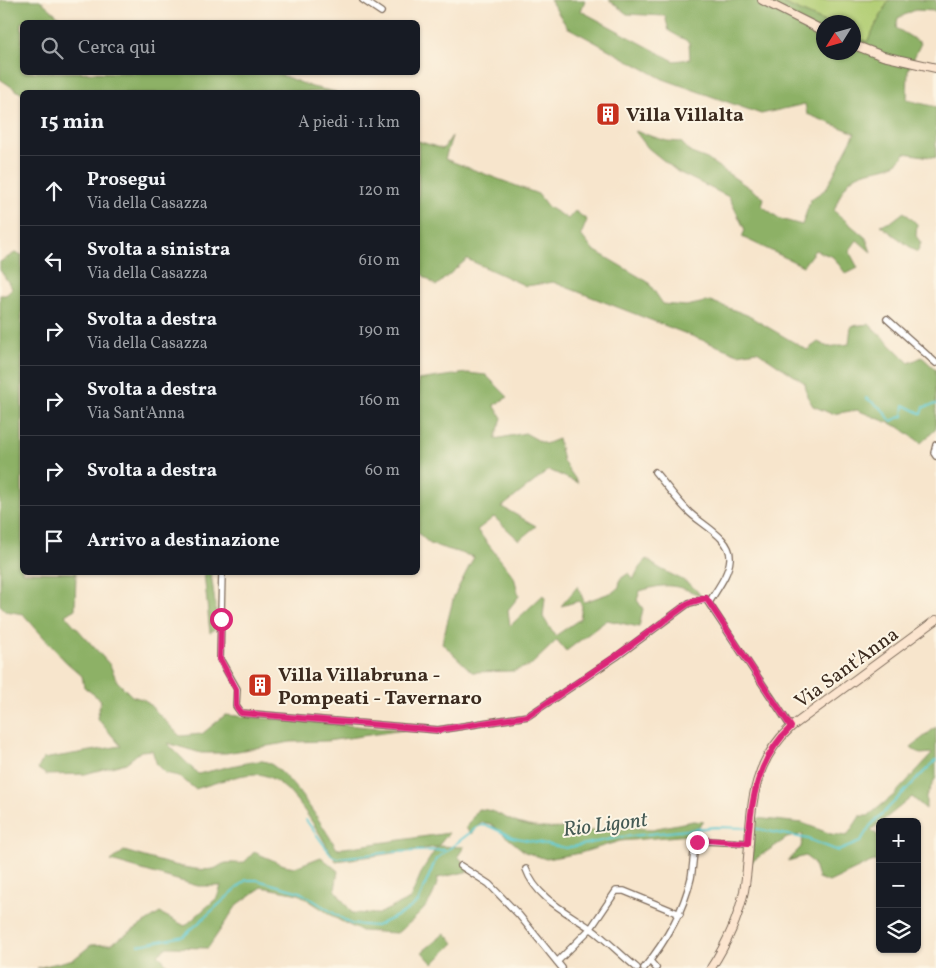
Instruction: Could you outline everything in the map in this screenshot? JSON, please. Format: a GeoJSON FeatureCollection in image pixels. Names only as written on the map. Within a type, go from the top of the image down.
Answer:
{"type":"FeatureCollection","features":[{"type":"Feature","properties":{"kind":"main road"},"geometry":{"type":"LineString","coordinates":[[762,0],[816,27]]}},
{"type":"Feature","properties":{"kind":"main road"},"geometry":{"type":"LineString","coordinates":[[861,48],[882,56],[936,68]]}},
{"type":"Feature","properties":{"kind":"main road","name":"Via Sant'Anna"},"geometry":{"type":"LineString","coordinates":[[711,968],[736,919],[744,890],[750,821],[757,780],[772,747],[791,727],[936,620]]}},
{"type":"Feature","properties":{"kind":"street"},"geometry":{"type":"LineString","coordinates":[[362,0],[381,12]]}},
{"type":"Feature","properties":{"kind":"street"},"geometry":{"type":"LineString","coordinates":[[887,319],[936,363]]}},
{"type":"Feature","properties":{"kind":"street"},"geometry":{"type":"LineString","coordinates":[[936,445],[934,450],[936,456]]}},
{"type":"Feature","properties":{"kind":"street"},"geometry":{"type":"LineString","coordinates":[[655,472],[688,511],[718,535],[728,548],[731,558],[728,569],[710,601]]}},
{"type":"Feature","properties":{"kind":"street"},"geometry":{"type":"LineString","coordinates":[[222,575],[220,659],[236,689],[236,706],[241,713],[438,730],[528,716],[689,603],[706,598],[710,601],[791,727]]}},
{"type":"Feature","properties":{"kind":"street"},"geometry":{"type":"LineString","coordinates":[[644,968],[662,946],[680,914],[691,878],[696,843],[701,840],[748,843]]}},
{"type":"Feature","properties":{"kind":"street"},"geometry":{"type":"LineString","coordinates":[[460,866],[489,884],[519,915],[562,968]]}},
{"type":"Feature","properties":{"kind":"street"},"geometry":{"type":"LineString","coordinates":[[526,869],[529,877],[555,906],[591,928],[636,968]]}},
{"type":"Feature","properties":{"kind":"street"},"geometry":{"type":"LineString","coordinates":[[557,962],[591,928],[618,890],[680,914]]}},
{"type":"Feature","properties":{"kind":"street"},"geometry":{"type":"LineString","coordinates":[[650,961],[656,968]]}},
{"type":"Feature","properties":{"kind":"green space"},"geometry":{"type":"Polygon","coordinates":[[[0,0],[40,0],[63,20],[20,20],[20,75],[281,75],[312,87],[326,90],[20,90],[20,93],[0,79],[0,0]]]}},
{"type":"Feature","properties":{"kind":"green space"},"geometry":{"type":"Polygon","coordinates":[[[550,0],[585,0],[581,11],[674,61],[690,59],[689,42],[669,31],[665,16],[627,14],[609,0],[776,0],[816,18],[816,60],[861,60],[861,39],[867,42],[889,0],[936,0],[936,11],[915,10],[898,18],[896,28],[921,43],[908,70],[907,100],[936,107],[936,158],[905,153],[895,164],[867,171],[850,180],[844,188],[834,211],[866,238],[871,252],[857,240],[849,251],[858,268],[846,274],[833,257],[815,250],[803,266],[742,237],[745,230],[729,197],[678,172],[648,148],[635,131],[667,141],[681,142],[691,153],[707,159],[764,198],[762,206],[780,219],[802,225],[811,199],[826,189],[855,133],[807,114],[805,104],[761,114],[663,79],[567,27],[550,0]]]}},
{"type":"Feature","properties":{"kind":"green space"},"geometry":{"type":"Polygon","coordinates":[[[776,0],[889,0],[867,42],[861,39],[861,15],[816,15],[816,18],[776,0]]]}},
{"type":"Feature","properties":{"kind":"green space"},"geometry":{"type":"Polygon","coordinates":[[[452,136],[445,159],[538,194],[548,207],[568,219],[575,211],[587,220],[581,235],[592,249],[648,282],[663,304],[686,306],[710,301],[747,315],[807,350],[818,342],[828,347],[849,344],[851,326],[869,324],[909,363],[922,357],[936,370],[936,429],[921,443],[899,427],[857,410],[832,414],[813,406],[807,396],[805,383],[757,351],[738,354],[553,282],[526,286],[467,259],[436,286],[420,273],[420,142],[443,149],[452,136]]]}},
{"type":"Feature","properties":{"kind":"green space"},"geometry":{"type":"Polygon","coordinates":[[[904,212],[917,224],[916,236],[921,243],[917,252],[880,225],[891,222],[904,212]]]}},
{"type":"Feature","properties":{"kind":"green space"},"geometry":{"type":"Polygon","coordinates":[[[15,253],[20,254],[20,575],[76,575],[75,609],[65,615],[110,665],[117,681],[132,696],[145,700],[180,736],[202,734],[225,715],[404,730],[327,741],[291,742],[226,753],[201,753],[167,743],[198,774],[258,761],[272,765],[282,773],[304,799],[337,849],[449,833],[438,846],[464,847],[458,856],[470,871],[438,878],[428,903],[418,915],[397,933],[361,931],[339,920],[299,894],[262,887],[237,905],[208,948],[167,947],[158,954],[170,968],[37,968],[74,959],[91,945],[111,944],[160,913],[185,926],[217,898],[221,886],[198,886],[111,861],[124,851],[169,864],[204,870],[215,868],[225,863],[242,863],[254,852],[284,865],[295,867],[321,857],[338,871],[335,890],[352,913],[378,914],[410,899],[423,869],[437,847],[336,861],[312,822],[291,794],[268,776],[248,774],[195,789],[179,776],[165,773],[157,765],[152,750],[141,751],[126,763],[85,774],[47,775],[38,769],[43,759],[121,746],[97,718],[101,700],[84,687],[82,676],[65,661],[23,614],[6,611],[0,605],[0,295],[6,295],[12,288],[0,270],[0,262],[15,253]]]}},
{"type":"Feature","properties":{"kind":"green space"},"geometry":{"type":"Polygon","coordinates":[[[467,373],[486,375],[508,397],[494,405],[502,418],[495,439],[525,433],[545,444],[558,439],[563,461],[578,483],[549,470],[502,507],[536,526],[519,540],[494,517],[477,530],[514,577],[519,596],[508,610],[510,626],[543,595],[545,598],[543,617],[555,636],[580,619],[582,606],[579,601],[561,606],[578,586],[584,602],[613,592],[619,587],[620,579],[629,573],[633,580],[639,568],[647,559],[661,569],[690,584],[701,596],[685,589],[671,586],[640,591],[637,600],[643,609],[639,627],[607,620],[566,651],[557,640],[531,665],[514,671],[472,672],[442,643],[454,596],[474,557],[430,544],[420,535],[420,380],[467,373]]]}},
{"type":"Feature","properties":{"kind":"green space"},"geometry":{"type":"Polygon","coordinates":[[[204,575],[211,575],[218,626],[210,633],[204,575]]]}},
{"type":"Feature","properties":{"kind":"green space"},"geometry":{"type":"Polygon","coordinates":[[[936,727],[936,777],[926,797],[926,809],[912,797],[886,818],[876,818],[876,826],[871,830],[876,834],[876,862],[873,861],[829,882],[818,878],[813,862],[805,856],[788,861],[801,847],[803,834],[787,838],[751,862],[755,818],[802,823],[831,834],[847,836],[860,816],[868,816],[894,795],[933,753],[920,754],[911,747],[936,727]]]}},
{"type":"Feature","properties":{"kind":"green space"},"geometry":{"type":"Polygon","coordinates":[[[478,809],[492,812],[527,826],[565,828],[570,833],[599,830],[618,832],[624,827],[652,829],[693,821],[704,822],[690,835],[620,841],[580,853],[546,859],[525,852],[491,824],[481,822],[471,834],[466,828],[478,809]]]}},
{"type":"Feature","properties":{"kind":"green space"},"geometry":{"type":"Polygon","coordinates":[[[445,933],[454,943],[433,964],[422,952],[445,933]]]}},
{"type":"Feature","properties":{"kind":"waterway"},"geometry":{"type":"LineString","coordinates":[[866,398],[882,409],[891,421],[903,416],[904,405],[922,414],[924,407],[936,404]]}},
{"type":"Feature","properties":{"kind":"waterway","name":"Rio Ligont"},"geometry":{"type":"LineString","coordinates":[[753,828],[808,839],[838,851],[860,842],[870,826],[936,760]]}},
{"type":"Feature","properties":{"kind":"waterway"},"geometry":{"type":"LineString","coordinates":[[306,820],[332,856],[337,858],[393,852],[444,850]]}},
{"type":"Feature","properties":{"kind":"waterway","name":"Rio Ligont"},"geometry":{"type":"LineString","coordinates":[[139,945],[184,936],[246,880],[257,880],[300,892],[351,924],[376,926],[403,913],[418,902],[436,859],[480,825],[489,826],[512,837],[566,848],[621,837],[715,827],[748,828]]}},
{"type":"Feature","properties":{"kind":"place","name":"Villa Villalta"},"geometry":{"type":"Point","coordinates":[608,114]}},
{"type":"Feature","properties":{"kind":"place","name":"Villa Villabruna - Pompeati - Tavernaro"},"geometry":{"type":"Point","coordinates":[260,685]}},
{"type":"Feature","properties":{"kind":"route"},"geometry":{"type":"LineString","coordinates":[[221,619],[220,659],[236,689],[236,706],[241,713],[438,730],[528,716],[689,603],[706,598],[710,601],[791,727],[772,747],[757,780],[752,804],[748,843],[704,840],[697,842]]}}]}
